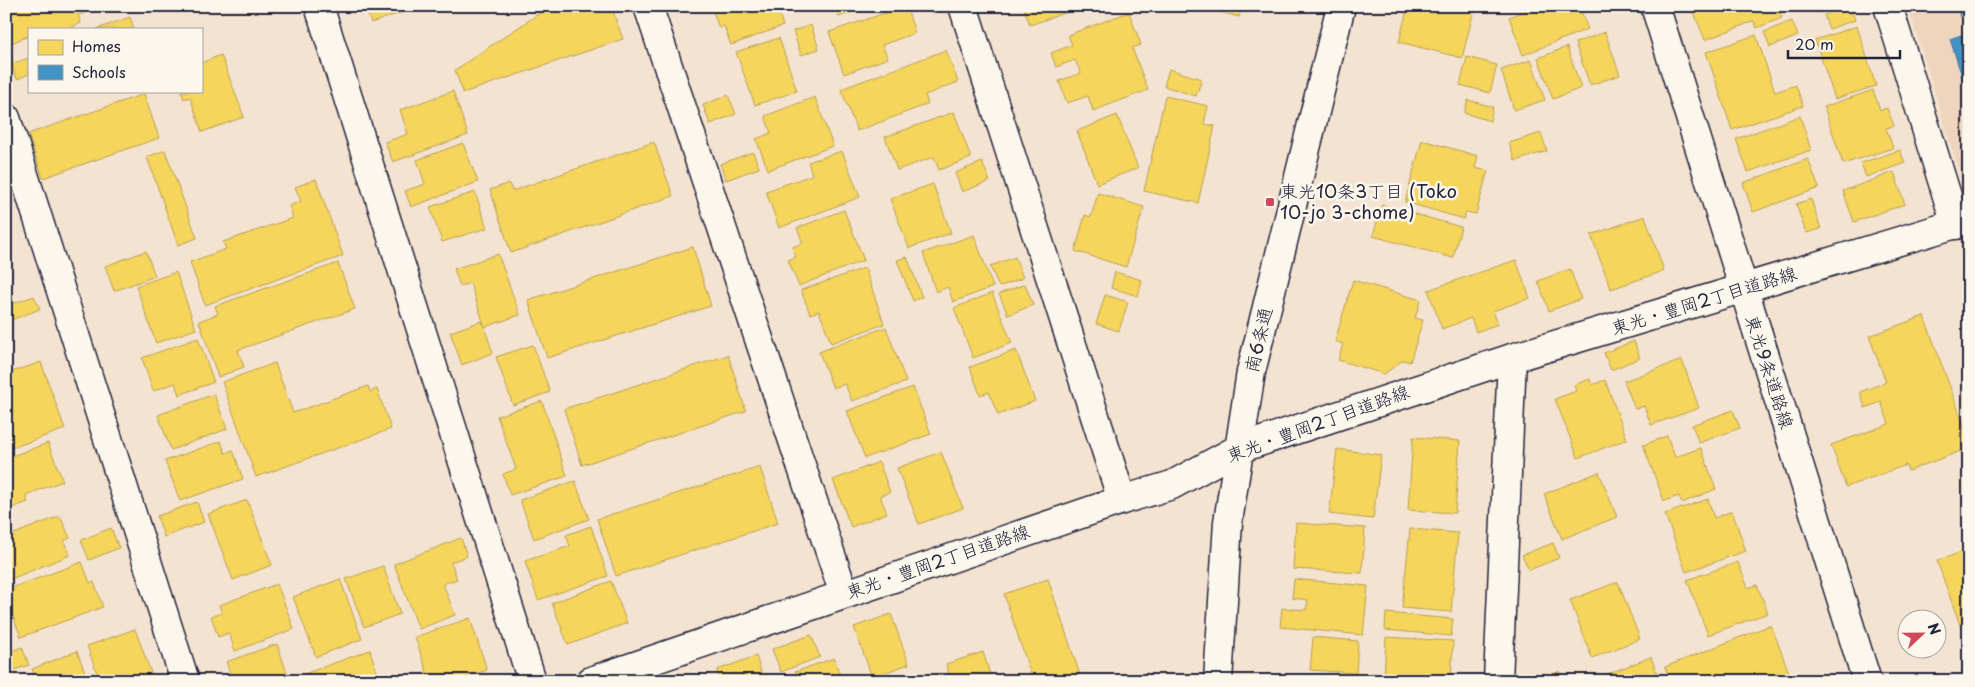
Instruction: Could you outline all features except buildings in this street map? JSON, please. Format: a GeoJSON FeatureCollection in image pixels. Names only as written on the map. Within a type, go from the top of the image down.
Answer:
{"type":"FeatureCollection","features":[{"type":"Feature","properties":{"kind":"street"},"geometry":{"type":"LineString","coordinates":[[319,6],[532,681]]}},
{"type":"Feature","properties":{"kind":"street"},"geometry":{"type":"LineString","coordinates":[[648,6],[844,594]]}},
{"type":"Feature","properties":{"kind":"street"},"geometry":{"type":"LineString","coordinates":[[963,6],[1122,500]]}},
{"type":"Feature","properties":{"kind":"street","name":"南6条通"},"geometry":{"type":"LineString","coordinates":[[1218,681],[1228,522],[1251,372],[1341,6]]}},
{"type":"Feature","properties":{"kind":"street","name":"東光9条道路線"},"geometry":{"type":"LineString","coordinates":[[1654,6],[1867,681]]}},
{"type":"Feature","properties":{"kind":"street"},"geometry":{"type":"LineString","coordinates":[[1888,6],[1962,222]]}},
{"type":"Feature","properties":{"kind":"street"},"geometry":{"type":"LineString","coordinates":[[6,118],[185,681]]}},
{"type":"Feature","properties":{"kind":"street","name":"東光・豊岡2丁目道路線"},"geometry":{"type":"LineString","coordinates":[[591,681],[1122,500],[1172,486],[1238,450],[1512,358],[1962,222]]}},
{"type":"Feature","properties":{"kind":"street"},"geometry":{"type":"LineString","coordinates":[[1498,681],[1512,358]]}},
{"type":"Feature","properties":{"kind":"shaded area"},"geometry":{"type":"Polygon","coordinates":[[[1908,6],[1969,6],[1969,186],[1964,187],[1908,6]]]}},
{"type":"Feature","properties":{"kind":"place","name":"東光10条3丁目 (Toko 10-jo 3-chome)"},"geometry":{"type":"Point","coordinates":[1270,202]}}]}
